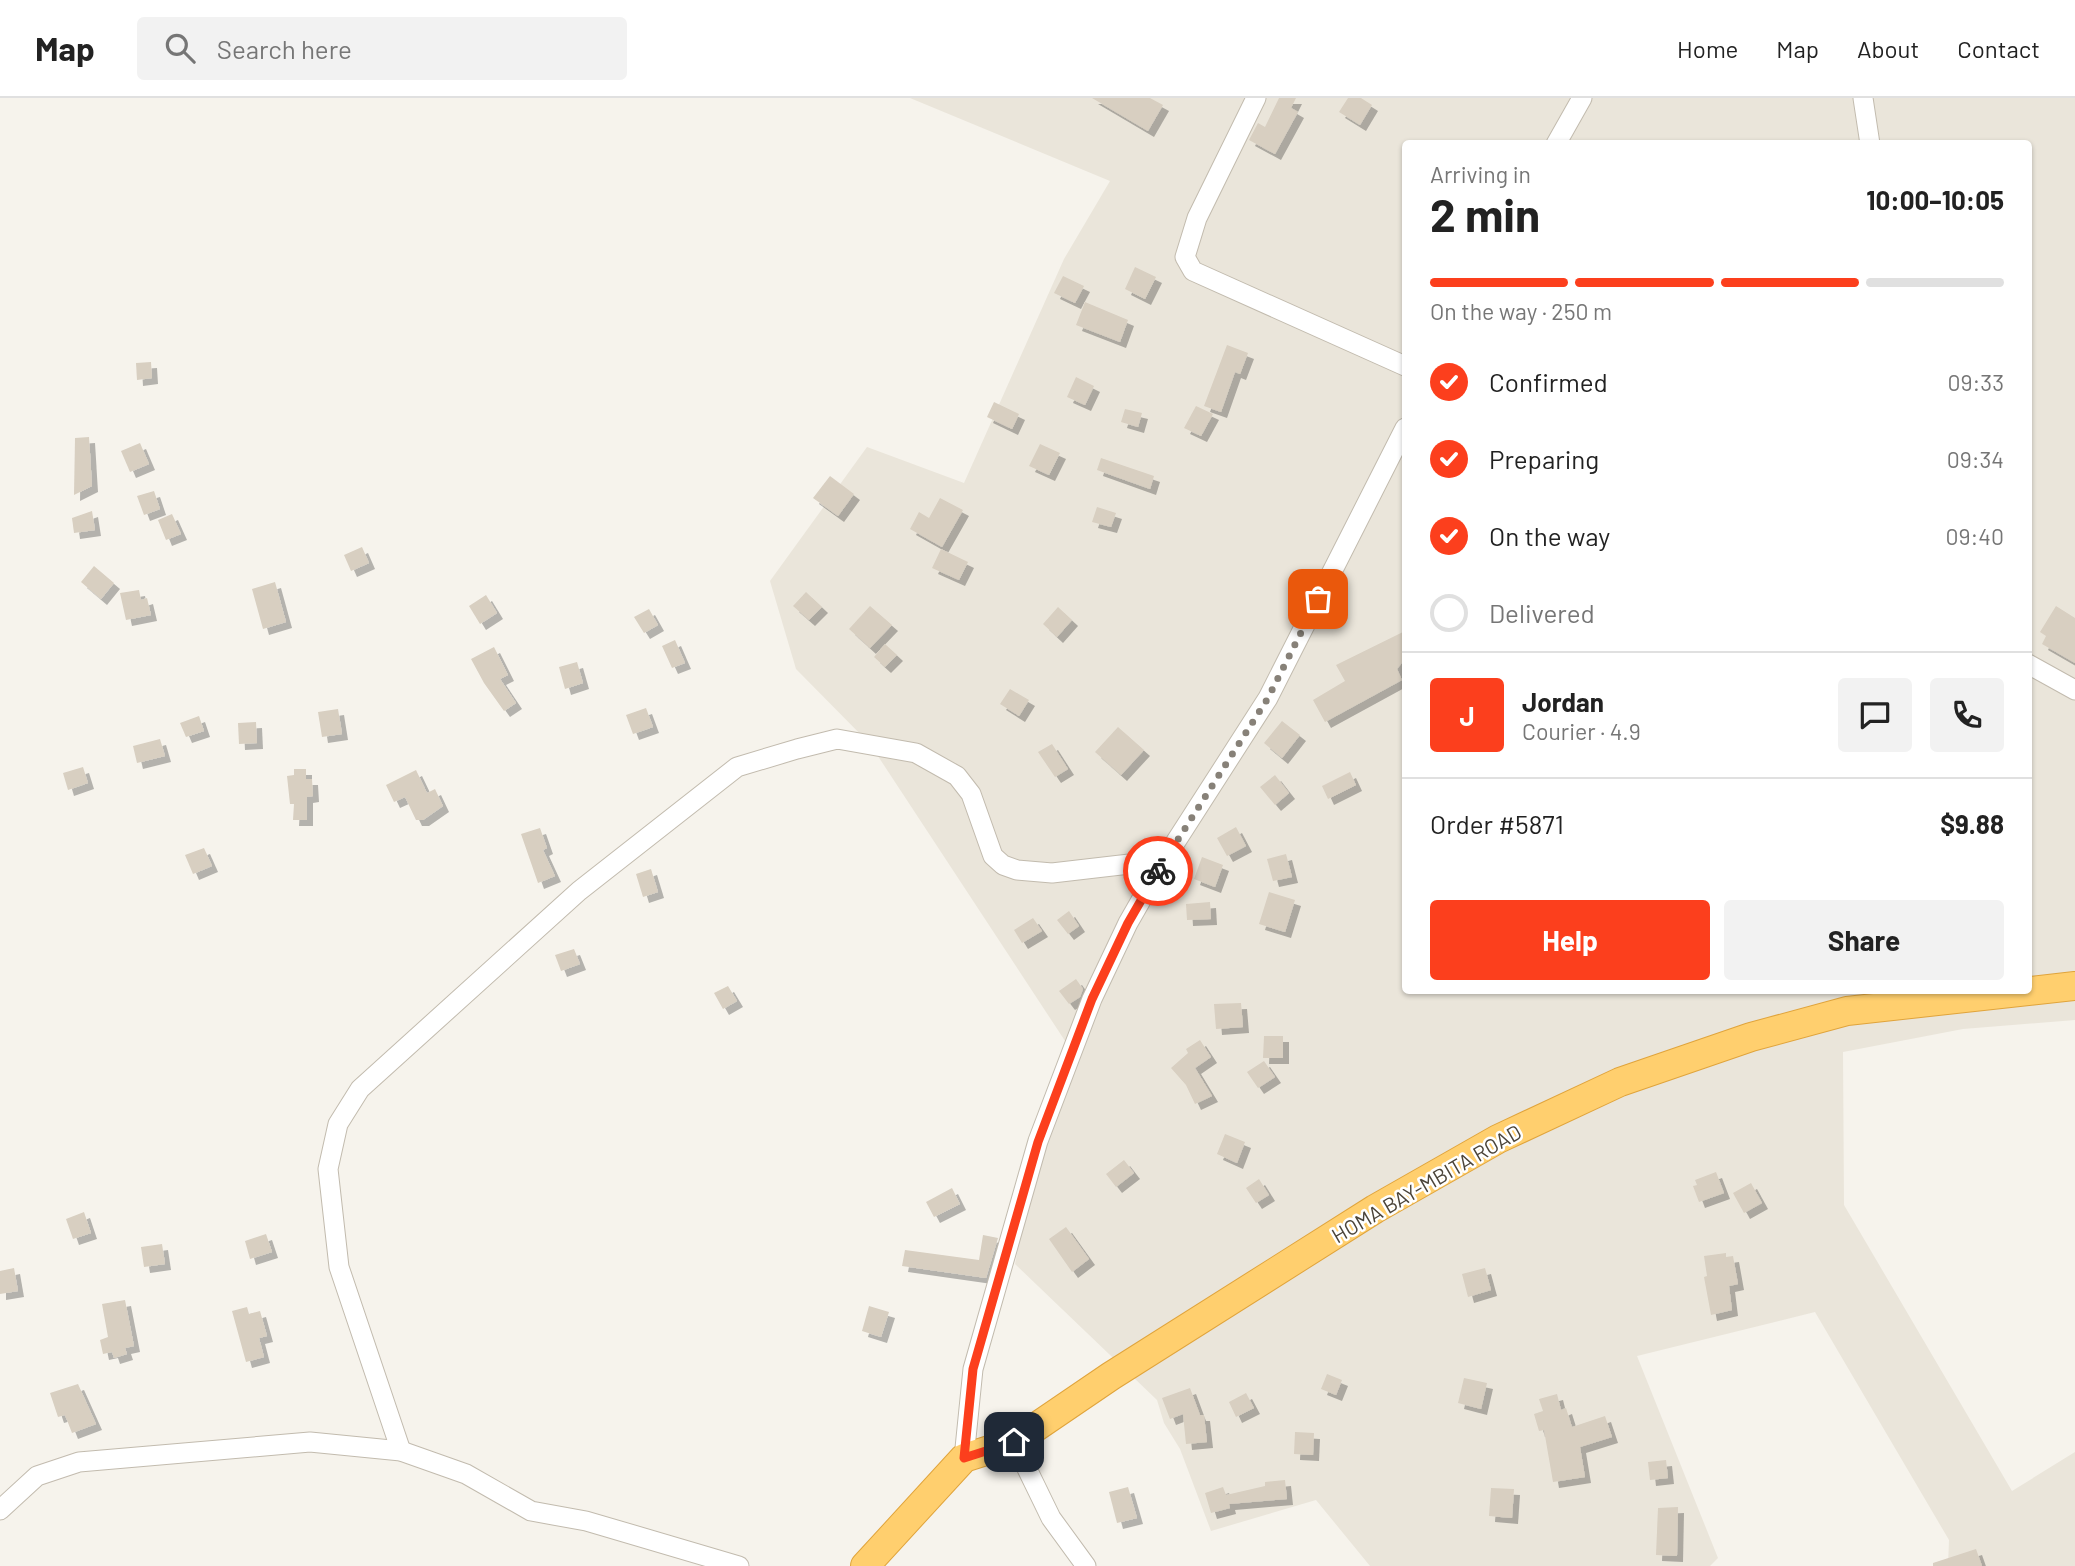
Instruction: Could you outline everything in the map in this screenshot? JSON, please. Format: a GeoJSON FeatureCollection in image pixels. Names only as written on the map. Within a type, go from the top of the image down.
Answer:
{"type":"FeatureCollection","features":[{"type":"Feature","properties":{"kind":"highway","name":"HOMA BAY-MBITA ROAD"},"geometry":{"type":"LineString","coordinates":[[2032,991],[2075,986]]}},
{"type":"Feature","properties":{"kind":"highway","name":"HOMA BAY-MBITA ROAD"},"geometry":{"type":"LineString","coordinates":[[865,1566],[964,1458],[1014,1442],[1111,1376],[1375,1209],[1498,1139],[1620,1082],[1751,1037],[1847,1012],[2005,994]]}},
{"type":"Feature","properties":{"kind":"street"},"geometry":{"type":"LineString","coordinates":[[1256,98],[1197,218],[1185,257],[1193,271],[1402,365]]}},
{"type":"Feature","properties":{"kind":"street"},"geometry":{"type":"LineString","coordinates":[[1558,140],[1582,98]]}},
{"type":"Feature","properties":{"kind":"street"},"geometry":{"type":"LineString","coordinates":[[1863,98],[1869,140]]}},
{"type":"Feature","properties":{"kind":"street"},"geometry":{"type":"LineString","coordinates":[[964,1458],[973,1369],[1038,1142],[1092,999],[1128,923],[1164,860],[1268,698],[1402,434]]}},
{"type":"Feature","properties":{"kind":"street"},"geometry":{"type":"LineString","coordinates":[[2032,666],[2075,690]]}},
{"type":"Feature","properties":{"kind":"street"},"geometry":{"type":"LineString","coordinates":[[401,1451],[339,1267],[328,1169],[338,1124],[360,1089],[579,891],[737,767],[837,739],[916,753],[957,776],[971,794],[993,856],[1003,865],[1052,873],[1164,860]]}},
{"type":"Feature","properties":{"kind":"street"},"geometry":{"type":"LineString","coordinates":[[0,1510],[37,1476],[79,1462],[310,1441],[401,1451],[466,1474],[531,1511],[586,1521],[739,1566]]}},
{"type":"Feature","properties":{"kind":"street"},"geometry":{"type":"LineString","coordinates":[[1014,1442],[1051,1518],[1086,1566]]}},
{"type":"Feature","properties":{"kind":"shaded area"},"geometry":{"type":"Polygon","coordinates":[[[910,98],[2075,98],[2075,1020],[1963,1029],[1843,1052],[1844,1205],[2012,1491],[2075,1452],[2075,1566],[1948,1566],[1949,1540],[1815,1312],[1637,1356],[1718,1558],[1710,1566],[1370,1566],[1316,1500],[1211,1531],[1180,1449],[1164,1423],[1157,1400],[1015,1264],[1027,1202],[1071,1050],[870,744],[796,669],[770,581],[867,447],[964,483],[1064,259],[1110,181],[910,98]]]}},
{"type":"Feature","properties":{"kind":"building"},"geometry":{"type":"Polygon","coordinates":[[[1092,98],[1150,98],[1163,105],[1148,131],[1092,98]]]}},
{"type":"Feature","properties":{"kind":"building"},"geometry":{"type":"Polygon","coordinates":[[[1279,98],[1296,98],[1291,108],[1298,112],[1275,154],[1249,140],[1258,123],[1265,127],[1279,98]]]}},
{"type":"Feature","properties":{"kind":"building"},"geometry":{"type":"Polygon","coordinates":[[[1348,98],[1361,98],[1372,105],[1360,125],[1339,112],[1348,98]]]}},
{"type":"Feature","properties":{"kind":"building"},"geometry":{"type":"Polygon","coordinates":[[[1135,267],[1156,277],[1145,299],[1125,289],[1135,267]]]}},
{"type":"Feature","properties":{"kind":"building"},"geometry":{"type":"Polygon","coordinates":[[[1063,276],[1084,286],[1075,303],[1054,293],[1063,276]]]}},
{"type":"Feature","properties":{"kind":"building"},"geometry":{"type":"Polygon","coordinates":[[[1085,302],[1128,320],[1120,342],[1076,325],[1085,302]]]}},
{"type":"Feature","properties":{"kind":"building"},"geometry":{"type":"Polygon","coordinates":[[[1227,345],[1248,353],[1240,374],[1235,372],[1221,412],[1204,406],[1227,345]]]}},
{"type":"Feature","properties":{"kind":"building"},"geometry":{"type":"Polygon","coordinates":[[[151,362],[152,378],[137,380],[136,363],[151,362]]]}},
{"type":"Feature","properties":{"kind":"building"},"geometry":{"type":"Polygon","coordinates":[[[1076,377],[1094,386],[1085,405],[1067,397],[1076,377]]]}},
{"type":"Feature","properties":{"kind":"building"},"geometry":{"type":"Polygon","coordinates":[[[994,402],[1019,414],[1012,429],[987,417],[994,402]]]}},
{"type":"Feature","properties":{"kind":"building"},"geometry":{"type":"Polygon","coordinates":[[[1196,406],[1213,414],[1201,436],[1184,428],[1196,406]]]}},
{"type":"Feature","properties":{"kind":"building"},"geometry":{"type":"Polygon","coordinates":[[[1125,409],[1142,413],[1138,427],[1121,422],[1125,409]]]}},
{"type":"Feature","properties":{"kind":"building"},"geometry":{"type":"Polygon","coordinates":[[[89,437],[92,486],[74,495],[75,438],[89,437]]]}},
{"type":"Feature","properties":{"kind":"building"},"geometry":{"type":"Polygon","coordinates":[[[140,443],[149,464],[130,472],[121,451],[140,443]]]}},
{"type":"Feature","properties":{"kind":"building"},"geometry":{"type":"Polygon","coordinates":[[[1040,444],[1060,453],[1049,475],[1029,466],[1040,444]]]}},
{"type":"Feature","properties":{"kind":"building"},"geometry":{"type":"Polygon","coordinates":[[[1101,458],[1154,476],[1150,489],[1097,470],[1101,458]]]}},
{"type":"Feature","properties":{"kind":"building"},"geometry":{"type":"Polygon","coordinates":[[[830,476],[854,494],[838,516],[813,498],[830,476]]]}},
{"type":"Feature","properties":{"kind":"building"},"geometry":{"type":"Polygon","coordinates":[[[154,491],[160,509],[144,515],[137,496],[154,491]]]}},
{"type":"Feature","properties":{"kind":"building"},"geometry":{"type":"Polygon","coordinates":[[[940,498],[963,510],[942,547],[910,529],[919,512],[929,518],[940,498]]]}},
{"type":"Feature","properties":{"kind":"building"},"geometry":{"type":"Polygon","coordinates":[[[1097,507],[1116,513],[1111,527],[1092,522],[1097,507]]]}},
{"type":"Feature","properties":{"kind":"building"},"geometry":{"type":"Polygon","coordinates":[[[92,511],[95,530],[74,533],[72,518],[92,511]]]}},
{"type":"Feature","properties":{"kind":"building"},"geometry":{"type":"Polygon","coordinates":[[[172,514],[181,534],[166,540],[158,520],[172,514]]]}},
{"type":"Feature","properties":{"kind":"building"},"geometry":{"type":"Polygon","coordinates":[[[362,547],[369,563],[351,571],[344,555],[362,547]]]}},
{"type":"Feature","properties":{"kind":"building"},"geometry":{"type":"Polygon","coordinates":[[[941,549],[968,562],[959,580],[932,568],[941,549]]]}},
{"type":"Feature","properties":{"kind":"building"},"geometry":{"type":"Polygon","coordinates":[[[94,566],[114,583],[101,599],[81,582],[94,566]]]}},
{"type":"Feature","properties":{"kind":"building"},"geometry":{"type":"Polygon","coordinates":[[[275,582],[286,622],[263,629],[252,589],[275,582]]]}},
{"type":"Feature","properties":{"kind":"building"},"geometry":{"type":"Polygon","coordinates":[[[139,590],[141,600],[147,598],[151,615],[126,620],[120,593],[139,590]]]}},
{"type":"Feature","properties":{"kind":"building"},"geometry":{"type":"Polygon","coordinates":[[[806,592],[822,607],[809,620],[793,606],[806,592]]]}},
{"type":"Feature","properties":{"kind":"building"},"geometry":{"type":"Polygon","coordinates":[[[486,595],[497,613],[480,624],[469,606],[486,595]]]}},
{"type":"Feature","properties":{"kind":"building"},"geometry":{"type":"Polygon","coordinates":[[[870,606],[892,625],[870,648],[849,629],[870,606]]]}},
{"type":"Feature","properties":{"kind":"building"},"geometry":{"type":"Polygon","coordinates":[[[2056,606],[2075,618],[2075,663],[2042,644],[2046,636],[2040,632],[2056,606]]]}},
{"type":"Feature","properties":{"kind":"building"},"geometry":{"type":"Polygon","coordinates":[[[1058,607],[1072,620],[1057,637],[1043,624],[1058,607]]]}},
{"type":"Feature","properties":{"kind":"building"},"geometry":{"type":"Polygon","coordinates":[[[649,609],[658,625],[644,633],[634,617],[649,609]]]}},
{"type":"Feature","properties":{"kind":"building"},"geometry":{"type":"Polygon","coordinates":[[[1402,632],[1402,663],[1397,669],[1402,680],[1325,722],[1313,700],[1345,681],[1336,665],[1402,632]]]}},
{"type":"Feature","properties":{"kind":"building"},"geometry":{"type":"Polygon","coordinates":[[[675,640],[685,663],[672,668],[662,646],[675,640]]]}},
{"type":"Feature","properties":{"kind":"building"},"geometry":{"type":"Polygon","coordinates":[[[885,644],[897,655],[885,667],[874,657],[885,644]]]}},
{"type":"Feature","properties":{"kind":"building"},"geometry":{"type":"Polygon","coordinates":[[[494,647],[508,675],[500,679],[516,703],[504,711],[471,659],[494,647]]]}},
{"type":"Feature","properties":{"kind":"building"},"geometry":{"type":"Polygon","coordinates":[[[577,662],[583,683],[565,689],[559,667],[577,662]]]}},
{"type":"Feature","properties":{"kind":"building"},"geometry":{"type":"Polygon","coordinates":[[[1010,689],[1029,700],[1019,716],[1000,704],[1010,689]]]}},
{"type":"Feature","properties":{"kind":"building"},"geometry":{"type":"Polygon","coordinates":[[[646,708],[653,727],[633,734],[626,715],[646,708]]]}},
{"type":"Feature","properties":{"kind":"building"},"geometry":{"type":"Polygon","coordinates":[[[338,709],[342,734],[322,737],[318,712],[338,709]]]}},
{"type":"Feature","properties":{"kind":"building"},"geometry":{"type":"Polygon","coordinates":[[[199,716],[204,731],[186,737],[180,723],[199,716]]]}},
{"type":"Feature","properties":{"kind":"building"},"geometry":{"type":"Polygon","coordinates":[[[1282,721],[1300,735],[1282,758],[1264,743],[1282,721]]]}},
{"type":"Feature","properties":{"kind":"building"},"geometry":{"type":"Polygon","coordinates":[[[256,722],[257,743],[239,744],[238,723],[256,722]]]}},
{"type":"Feature","properties":{"kind":"building"},"geometry":{"type":"Polygon","coordinates":[[[1118,727],[1144,750],[1121,775],[1095,752],[1118,727]]]}},
{"type":"Feature","properties":{"kind":"building"},"geometry":{"type":"Polygon","coordinates":[[[160,739],[165,756],[137,763],[133,746],[160,739]]]}},
{"type":"Feature","properties":{"kind":"building"},"geometry":{"type":"Polygon","coordinates":[[[1052,744],[1068,769],[1055,777],[1038,752],[1052,744]]]}},
{"type":"Feature","properties":{"kind":"building"},"geometry":{"type":"Polygon","coordinates":[[[83,767],[88,783],[68,790],[63,773],[83,767]]]}},
{"type":"Feature","properties":{"kind":"building"},"geometry":{"type":"Polygon","coordinates":[[[294,769],[306,769],[306,779],[312,779],[313,796],[307,797],[307,820],[293,820],[294,804],[290,804],[287,776],[294,775],[294,769]]]}},
{"type":"Feature","properties":{"kind":"building"},"geometry":{"type":"Polygon","coordinates":[[[416,770],[427,793],[435,789],[443,806],[423,820],[416,820],[405,797],[394,802],[386,785],[416,770]]]}},
{"type":"Feature","properties":{"kind":"building"},"geometry":{"type":"Polygon","coordinates":[[[1350,772],[1356,785],[1328,799],[1322,786],[1350,772]]]}},
{"type":"Feature","properties":{"kind":"building"},"geometry":{"type":"Polygon","coordinates":[[[1275,775],[1289,793],[1275,805],[1260,787],[1275,775]]]}},
{"type":"Feature","properties":{"kind":"building"},"geometry":{"type":"Polygon","coordinates":[[[1236,827],[1246,846],[1227,856],[1217,838],[1236,827]]]}},
{"type":"Feature","properties":{"kind":"building"},"geometry":{"type":"Polygon","coordinates":[[[540,828],[547,848],[543,850],[555,876],[538,883],[521,834],[540,828]]]}},
{"type":"Feature","properties":{"kind":"building"},"geometry":{"type":"Polygon","coordinates":[[[204,848],[212,866],[193,874],[185,855],[204,848]]]}},
{"type":"Feature","properties":{"kind":"building"},"geometry":{"type":"Polygon","coordinates":[[[1286,854],[1292,877],[1273,881],[1267,859],[1286,854]]]}},
{"type":"Feature","properties":{"kind":"building"},"geometry":{"type":"Polygon","coordinates":[[[1202,857],[1223,865],[1215,887],[1194,879],[1202,857]]]}},
{"type":"Feature","properties":{"kind":"building"},"geometry":{"type":"Polygon","coordinates":[[[651,869],[658,892],[643,897],[636,874],[651,869]]]}},
{"type":"Feature","properties":{"kind":"building"},"geometry":{"type":"Polygon","coordinates":[[[1269,892],[1295,900],[1285,932],[1259,924],[1269,892]]]}},
{"type":"Feature","properties":{"kind":"building"},"geometry":{"type":"Polygon","coordinates":[[[1210,902],[1211,919],[1187,920],[1186,904],[1210,902]]]}},
{"type":"Feature","properties":{"kind":"building"},"geometry":{"type":"Polygon","coordinates":[[[1069,911],[1079,926],[1068,934],[1057,920],[1069,911]]]}},
{"type":"Feature","properties":{"kind":"building"},"geometry":{"type":"Polygon","coordinates":[[[1033,918],[1042,931],[1022,943],[1014,930],[1033,918]]]}},
{"type":"Feature","properties":{"kind":"building"},"geometry":{"type":"Polygon","coordinates":[[[574,949],[580,964],[561,971],[555,955],[574,949]]]}},
{"type":"Feature","properties":{"kind":"building"},"geometry":{"type":"Polygon","coordinates":[[[1076,979],[1083,989],[1080,997],[1069,1004],[1059,991],[1076,979]]]}},
{"type":"Feature","properties":{"kind":"building"},"geometry":{"type":"Polygon","coordinates":[[[728,986],[737,1001],[723,1009],[714,993],[728,986]]]}},
{"type":"Feature","properties":{"kind":"building"},"geometry":{"type":"Polygon","coordinates":[[[1241,1003],[1243,1027],[1216,1029],[1214,1004],[1241,1003]]]}},
{"type":"Feature","properties":{"kind":"building"},"geometry":{"type":"Polygon","coordinates":[[[1264,1036],[1283,1036],[1283,1058],[1263,1058],[1264,1036]]]}},
{"type":"Feature","properties":{"kind":"building"},"geometry":{"type":"Polygon","coordinates":[[[1200,1040],[1211,1057],[1195,1068],[1212,1096],[1195,1104],[1186,1085],[1171,1068],[1188,1053],[1186,1049],[1200,1040]]]}},
{"type":"Feature","properties":{"kind":"building"},"geometry":{"type":"Polygon","coordinates":[[[1264,1061],[1275,1077],[1258,1088],[1247,1072],[1264,1061]]]}},
{"type":"Feature","properties":{"kind":"building"},"geometry":{"type":"Polygon","coordinates":[[[1225,1134],[1245,1142],[1237,1163],[1217,1154],[1225,1134]]]}},
{"type":"Feature","properties":{"kind":"building"},"geometry":{"type":"Polygon","coordinates":[[[1124,1160],[1134,1173],[1116,1187],[1106,1174],[1124,1160]]]}},
{"type":"Feature","properties":{"kind":"building"},"geometry":{"type":"Polygon","coordinates":[[[1716,1172],[1724,1193],[1699,1202],[1693,1186],[1697,1185],[1695,1180],[1716,1172]]]}},
{"type":"Feature","properties":{"kind":"building"},"geometry":{"type":"Polygon","coordinates":[[[1259,1179],[1269,1195],[1256,1203],[1246,1188],[1259,1179]]]}},
{"type":"Feature","properties":{"kind":"building"},"geometry":{"type":"Polygon","coordinates":[[[1751,1183],[1762,1203],[1744,1213],[1733,1193],[1751,1183]]]}},
{"type":"Feature","properties":{"kind":"building"},"geometry":{"type":"Polygon","coordinates":[[[952,1188],[960,1204],[934,1217],[926,1202],[952,1188]]]}},
{"type":"Feature","properties":{"kind":"building"},"geometry":{"type":"Polygon","coordinates":[[[84,1212],[91,1233],[73,1239],[66,1219],[84,1212]]]}},
{"type":"Feature","properties":{"kind":"building"},"geometry":{"type":"Polygon","coordinates":[[[1066,1227],[1089,1259],[1072,1272],[1049,1239],[1066,1227]]]}},
{"type":"Feature","properties":{"kind":"building"},"geometry":{"type":"Polygon","coordinates":[[[266,1234],[272,1252],[250,1259],[245,1241],[266,1234]]]}},
{"type":"Feature","properties":{"kind":"building"},"geometry":{"type":"Polygon","coordinates":[[[983,1235],[998,1238],[986,1278],[902,1266],[905,1250],[979,1260],[983,1235]]]}},
{"type":"Feature","properties":{"kind":"building"},"geometry":{"type":"Polygon","coordinates":[[[162,1244],[165,1264],[144,1267],[141,1247],[162,1244]]]}},
{"type":"Feature","properties":{"kind":"building"},"geometry":{"type":"Polygon","coordinates":[[[1726,1253],[1726,1257],[1733,1256],[1738,1284],[1729,1286],[1732,1310],[1711,1315],[1704,1277],[1707,1276],[1704,1256],[1726,1253]]]}},
{"type":"Feature","properties":{"kind":"building"},"geometry":{"type":"Polygon","coordinates":[[[14,1268],[18,1291],[0,1294],[0,1271],[14,1268]]]}},
{"type":"Feature","properties":{"kind":"building"},"geometry":{"type":"Polygon","coordinates":[[[1485,1268],[1491,1290],[1468,1297],[1462,1274],[1485,1268]]]}},
{"type":"Feature","properties":{"kind":"building"},"geometry":{"type":"Polygon","coordinates":[[[125,1300],[134,1346],[125,1348],[127,1354],[114,1358],[112,1352],[103,1354],[100,1340],[108,1337],[102,1304],[125,1300]]]}},
{"type":"Feature","properties":{"kind":"building"},"geometry":{"type":"Polygon","coordinates":[[[869,1306],[889,1312],[881,1337],[862,1331],[869,1306]]]}},
{"type":"Feature","properties":{"kind":"building"},"geometry":{"type":"Polygon","coordinates":[[[247,1307],[249,1314],[260,1311],[267,1336],[259,1338],[264,1357],[246,1362],[232,1311],[247,1307]]]}},
{"type":"Feature","properties":{"kind":"building"},"geometry":{"type":"Polygon","coordinates":[[[1327,1374],[1342,1380],[1336,1395],[1321,1389],[1327,1374]]]}},
{"type":"Feature","properties":{"kind":"building"},"geometry":{"type":"Polygon","coordinates":[[[1464,1378],[1487,1383],[1481,1409],[1458,1403],[1464,1378]]]}},
{"type":"Feature","properties":{"kind":"building"},"geometry":{"type":"Polygon","coordinates":[[[78,1384],[96,1424],[72,1433],[65,1415],[58,1417],[50,1393],[78,1384]]]}},
{"type":"Feature","properties":{"kind":"building"},"geometry":{"type":"Polygon","coordinates":[[[1190,1388],[1200,1415],[1204,1415],[1207,1442],[1186,1444],[1183,1414],[1170,1419],[1162,1398],[1190,1388]]]}},
{"type":"Feature","properties":{"kind":"building"},"geometry":{"type":"Polygon","coordinates":[[[1246,1393],[1254,1408],[1236,1417],[1229,1402],[1246,1393]]]}},
{"type":"Feature","properties":{"kind":"building"},"geometry":{"type":"Polygon","coordinates":[[[1557,1394],[1561,1410],[1566,1408],[1572,1427],[1605,1416],[1612,1437],[1580,1447],[1585,1477],[1553,1482],[1544,1430],[1539,1431],[1534,1414],[1543,1411],[1539,1399],[1557,1394]]]}},
{"type":"Feature","properties":{"kind":"building"},"geometry":{"type":"Polygon","coordinates":[[[1295,1432],[1314,1433],[1313,1455],[1294,1454],[1295,1432]]]}},
{"type":"Feature","properties":{"kind":"building"},"geometry":{"type":"Polygon","coordinates":[[[1666,1460],[1668,1478],[1650,1480],[1648,1462],[1666,1460]]]}},
{"type":"Feature","properties":{"kind":"building"},"geometry":{"type":"Polygon","coordinates":[[[1285,1480],[1287,1499],[1229,1504],[1230,1508],[1211,1513],[1205,1493],[1223,1487],[1226,1495],[1265,1486],[1265,1482],[1285,1480]]]}},
{"type":"Feature","properties":{"kind":"building"},"geometry":{"type":"Polygon","coordinates":[[[1128,1487],[1137,1518],[1117,1523],[1109,1492],[1128,1487]]]}},
{"type":"Feature","properties":{"kind":"building"},"geometry":{"type":"Polygon","coordinates":[[[1491,1488],[1514,1489],[1512,1518],[1489,1516],[1491,1488]]]}},
{"type":"Feature","properties":{"kind":"building"},"geometry":{"type":"Polygon","coordinates":[[[1678,1507],[1677,1556],[1656,1555],[1658,1508],[1678,1507]]]}},
{"type":"Feature","properties":{"kind":"building"},"geometry":{"type":"Polygon","coordinates":[[[1976,1549],[1982,1566],[1933,1566],[1933,1563],[1976,1549]]]}},
{"type":"Feature","properties":{"kind":"way so far"},"geometry":{"type":"LineString","coordinates":[[1158,871],[1268,698],[1318,599]]}},
{"type":"Feature","properties":{"kind":"route"},"geometry":{"type":"LineString","coordinates":[[1014,1442],[964,1458],[973,1369],[1038,1142],[1092,999],[1128,923],[1158,871]]}}]}
